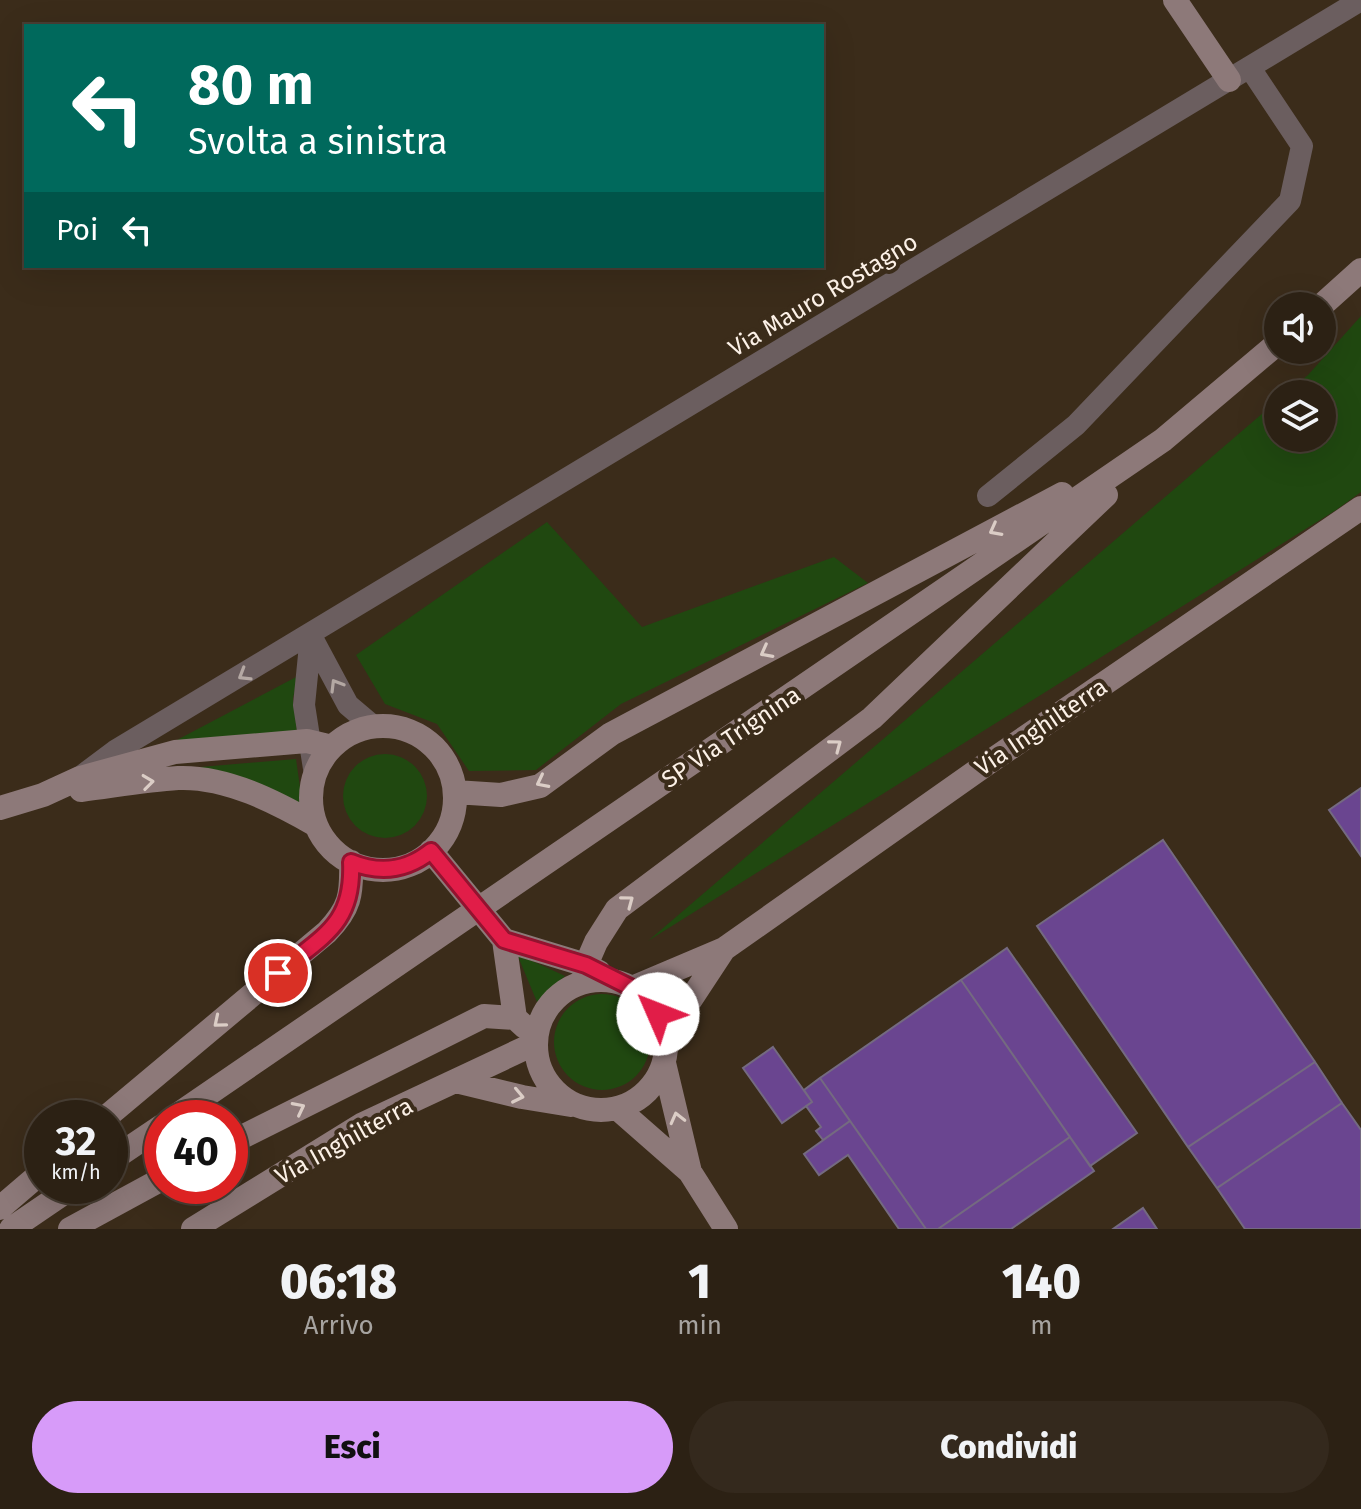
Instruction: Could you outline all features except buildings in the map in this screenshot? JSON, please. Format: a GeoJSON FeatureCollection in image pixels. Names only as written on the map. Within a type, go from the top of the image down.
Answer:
{"type":"FeatureCollection","features":[{"type":"Feature","properties":{"kind":"main road"},"geometry":{"type":"LineString","coordinates":[[1175,0],[1229,80]]}},
{"type":"Feature","properties":{"kind":"main road"},"geometry":{"type":"LineString","coordinates":[[1336,292],[1361,270]]}},
{"type":"Feature","properties":{"kind":"main road","name":"SP Via Trignina"},"geometry":{"type":"LineString","coordinates":[[199,1100],[1163,440],[1264,355]]}},
{"type":"Feature","properties":{"kind":"main road"},"geometry":{"type":"LineString","coordinates":[[455,792],[501,795],[540,786],[611,734],[1163,440]]}},
{"type":"Feature","properties":{"kind":"main road"},"geometry":{"type":"LineString","coordinates":[[586,965],[617,909],[872,718],[1163,440]]}},
{"type":"Feature","properties":{"kind":"main road","name":"Via Inghilterra"},"geometry":{"type":"LineString","coordinates":[[624,984],[724,949],[988,763],[1361,508]]}},
{"type":"Feature","properties":{"kind":"main road"},"geometry":{"type":"LineString","coordinates":[[374,727],[403,729],[429,742],[447,764],[455,792],[448,830],[420,860],[393,869],[364,867],[330,847],[316,825],[311,800],[315,775],[332,747],[351,734],[374,727]]}},
{"type":"Feature","properties":{"kind":"main road"},"geometry":{"type":"LineString","coordinates":[[0,808],[43,795],[80,778],[175,752],[307,741],[332,747]]}},
{"type":"Feature","properties":{"kind":"main road"},"geometry":{"type":"LineString","coordinates":[[43,795],[181,778],[230,785],[292,811],[316,825]]}},
{"type":"Feature","properties":{"kind":"main road"},"geometry":{"type":"LineString","coordinates":[[431,851],[504,940],[515,1018],[536,1040]]}},
{"type":"Feature","properties":{"kind":"main road"},"geometry":{"type":"LineString","coordinates":[[126,1100],[327,932],[348,904],[352,886],[351,862]]}},
{"type":"Feature","properties":{"kind":"main road"},"geometry":{"type":"LineString","coordinates":[[504,940],[586,965],[624,984],[651,1003],[666,1037],[664,1063],[690,1172]]}},
{"type":"Feature","properties":{"kind":"main road","name":"Via Inghilterra"},"geometry":{"type":"LineString","coordinates":[[666,1037],[724,949]]}},
{"type":"Feature","properties":{"kind":"main road"},"geometry":{"type":"LineString","coordinates":[[581,1107],[557,1093],[548,1082],[537,1057],[536,1040],[545,1011],[564,992],[588,981],[624,984]]}},
{"type":"Feature","properties":{"kind":"main road"},"geometry":{"type":"LineString","coordinates":[[248,1134],[484,1016],[515,1018]]}},
{"type":"Feature","properties":{"kind":"main road","name":"Via Inghilterra"},"geometry":{"type":"LineString","coordinates":[[193,1229],[363,1124],[536,1040]]}},
{"type":"Feature","properties":{"kind":"main road"},"geometry":{"type":"LineString","coordinates":[[456,1081],[581,1107],[617,1108],[630,1103],[651,1087],[664,1063]]}},
{"type":"Feature","properties":{"kind":"main road"},"geometry":{"type":"LineString","coordinates":[[617,1108],[690,1172],[726,1229]]}},
{"type":"Feature","properties":{"kind":"main road"},"geometry":{"type":"LineString","coordinates":[[0,1208],[24,1187]]}},
{"type":"Feature","properties":{"kind":"main road"},"geometry":{"type":"LineString","coordinates":[[70,1229],[144,1189]]}},
{"type":"Feature","properties":{"kind":"main road"},"geometry":{"type":"LineString","coordinates":[[11,1229],[48,1204]]}},
{"type":"Feature","properties":{"kind":"street","name":"Via Mauro Rostagno"},"geometry":{"type":"LineString","coordinates":[[80,778],[115,751],[1361,0]]}},
{"type":"Feature","properties":{"kind":"street"},"geometry":{"type":"LineString","coordinates":[[988,496],[1076,425],[1290,201],[1302,146],[1250,68]]}},
{"type":"Feature","properties":{"kind":"street"},"geometry":{"type":"LineString","coordinates":[[311,635],[348,705],[374,727]]}},
{"type":"Feature","properties":{"kind":"street"},"geometry":{"type":"LineString","coordinates":[[311,635],[304,705],[307,741],[315,775]]}},
{"type":"Feature","properties":{"kind":"green space"},"geometry":{"type":"Polygon","coordinates":[[[1361,316],[1361,492],[648,941],[1264,412],[1264,452],[1336,452],[1336,380],[1302,380],[1318,364],[1336,364],[1336,344],[1361,316]]]}},
{"type":"Feature","properties":{"kind":"green space"},"geometry":{"type":"Polygon","coordinates":[[[547,522],[642,627],[834,557],[868,583],[621,704],[536,770],[469,771],[437,724],[385,704],[356,655],[547,522]]]}},
{"type":"Feature","properties":{"kind":"green space"},"geometry":{"type":"Polygon","coordinates":[[[298,676],[293,698],[297,732],[175,741],[298,676]]]}},
{"type":"Feature","properties":{"kind":"green space"},"geometry":{"type":"Polygon","coordinates":[[[385,754],[401,757],[415,766],[424,780],[427,796],[424,812],[415,826],[401,835],[385,838],[369,835],[355,826],[346,812],[343,796],[346,780],[355,766],[369,757],[385,754]]]}},
{"type":"Feature","properties":{"kind":"green space"},"geometry":{"type":"Polygon","coordinates":[[[296,759],[303,808],[165,770],[296,759]]]}},
{"type":"Feature","properties":{"kind":"green space"},"geometry":{"type":"Polygon","coordinates":[[[517,954],[565,976],[537,1002],[517,954]]]}},
{"type":"Feature","properties":{"kind":"green space"},"geometry":{"type":"Polygon","coordinates":[[[602,994],[620,998],[636,1008],[646,1024],[650,1042],[646,1060],[636,1076],[620,1086],[602,1090],[584,1086],[568,1076],[558,1060],[554,1042],[558,1024],[568,1008],[584,998],[602,994]]]}},
{"type":"Feature","properties":{"kind":"route"},"geometry":{"type":"LineString","coordinates":[[278,973],[339,919],[348,904],[352,886],[351,862],[378,870],[393,869],[420,860],[431,851],[504,940],[586,965],[632,988],[651,1003],[658,1014]]}}]}
